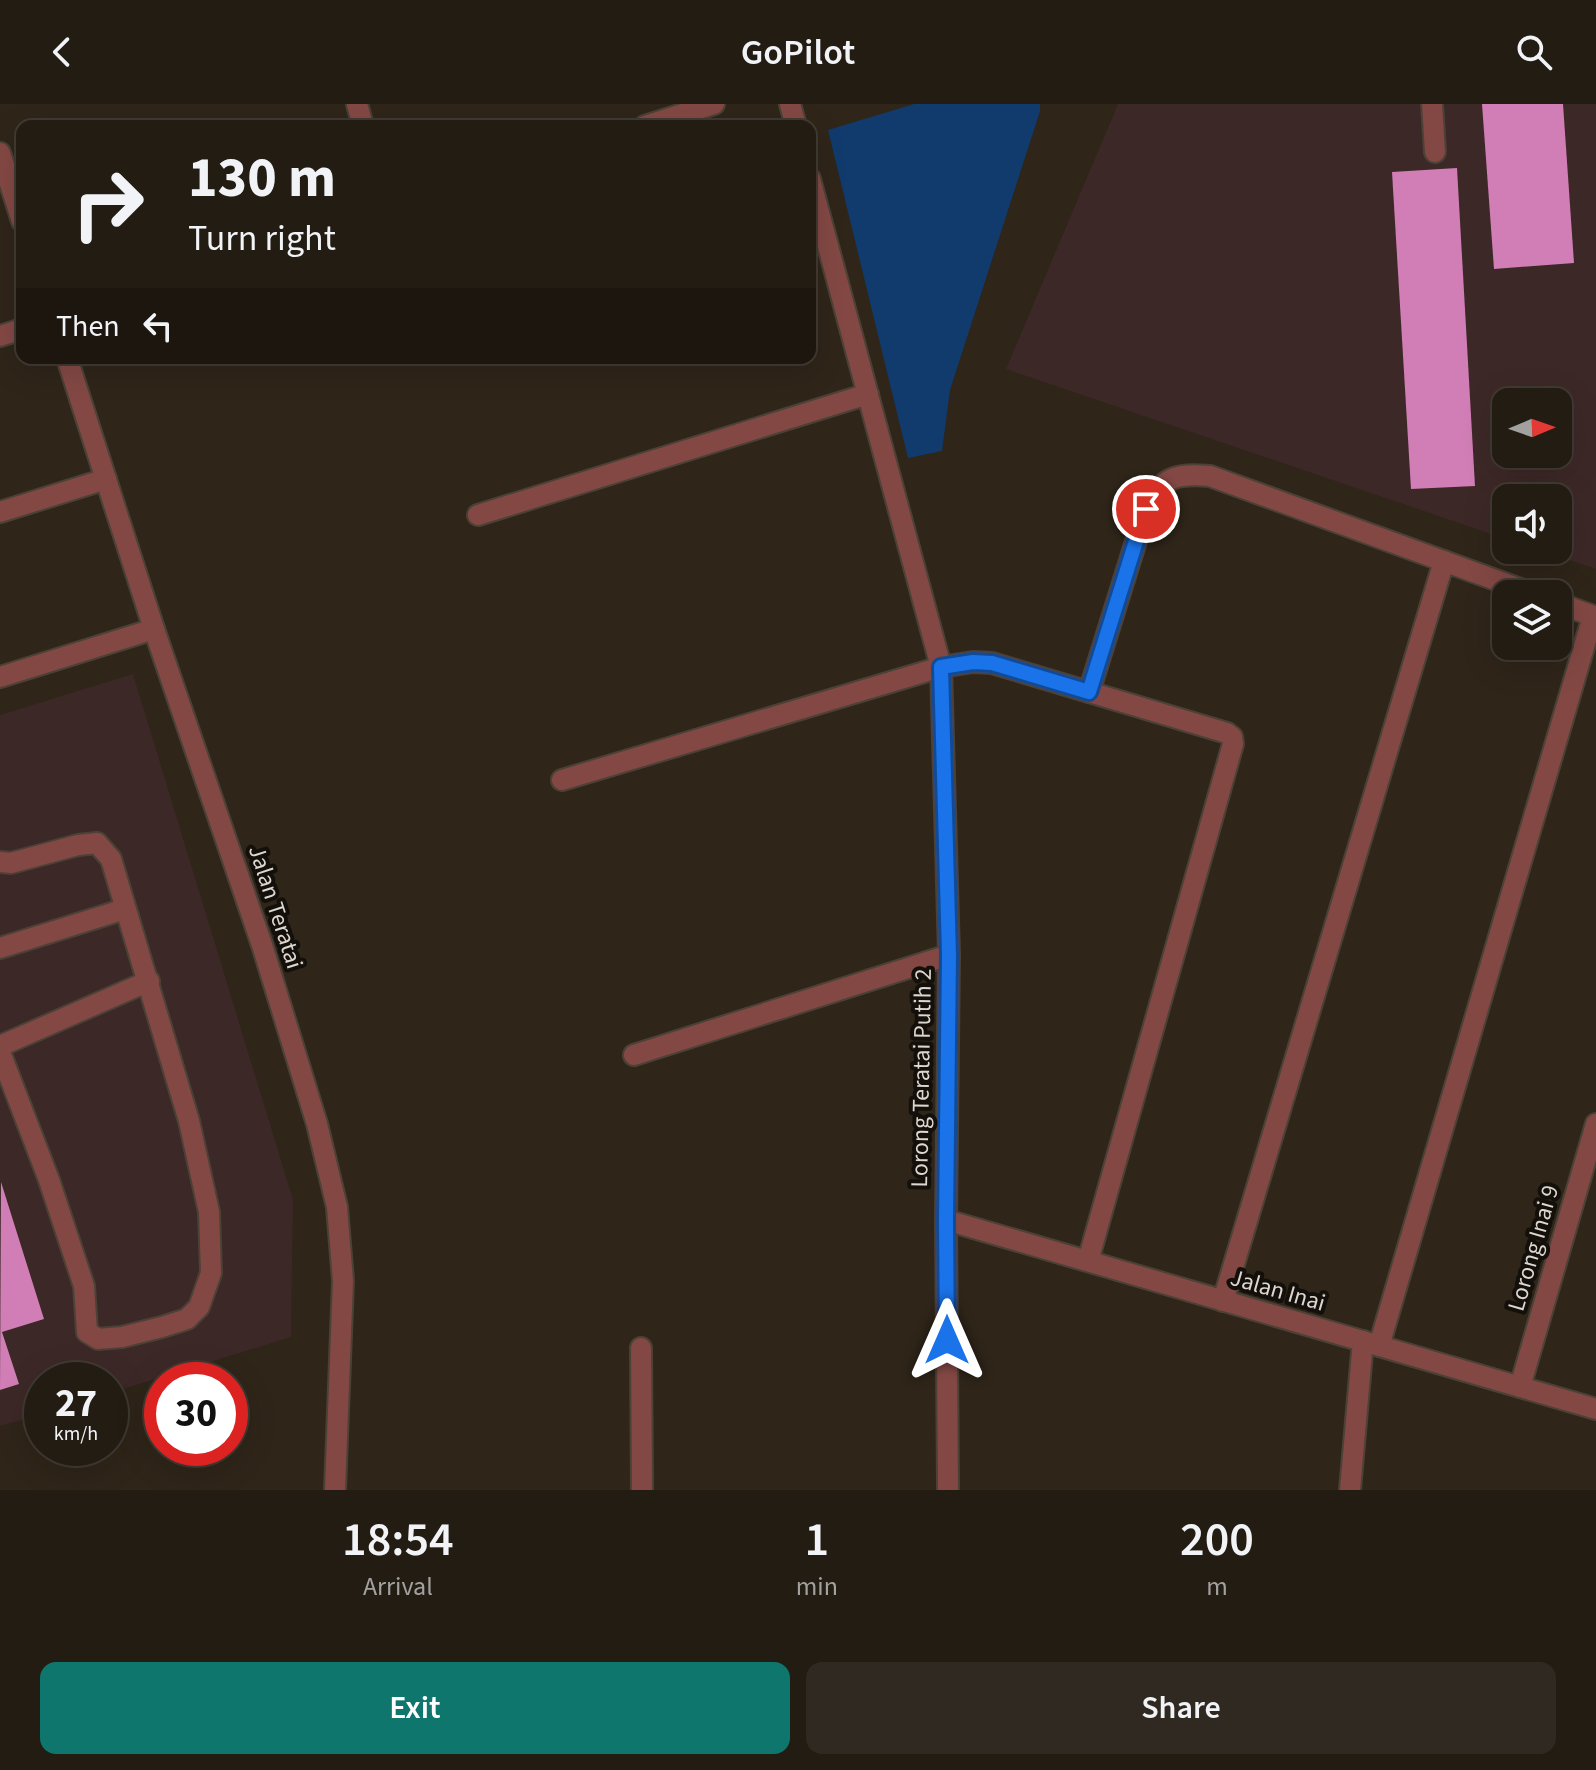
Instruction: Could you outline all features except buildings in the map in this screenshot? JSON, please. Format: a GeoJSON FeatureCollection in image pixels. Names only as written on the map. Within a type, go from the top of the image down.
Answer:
{"type":"FeatureCollection","features":[{"type":"Feature","properties":{"kind":"street"},"geometry":{"type":"LineString","coordinates":[[664,120],[714,104]]}},
{"type":"Feature","properties":{"kind":"street"},"geometry":{"type":"LineString","coordinates":[[1432,104],[1435,152]]}},
{"type":"Feature","properties":{"kind":"street"},"geometry":{"type":"LineString","coordinates":[[0,153],[16,202]]}},
{"type":"Feature","properties":{"kind":"street","name":"Lorong Teratai Putih 2"},"geometry":{"type":"LineString","coordinates":[[816,201],[941,667],[949,955],[946,1220],[948,1490]]}},
{"type":"Feature","properties":{"kind":"street","name":"Jalan Teratai"},"geometry":{"type":"LineString","coordinates":[[69,364],[154,629],[266,960],[317,1124],[337,1207],[343,1281],[335,1490]]}},
{"type":"Feature","properties":{"kind":"street"},"geometry":{"type":"LineString","coordinates":[[478,515],[868,394]]}},
{"type":"Feature","properties":{"kind":"street"},"geometry":{"type":"LineString","coordinates":[[1089,692],[1146,509],[1153,495],[1166,481],[1186,474],[1210,476],[1496,580]]}},
{"type":"Feature","properties":{"kind":"street"},"geometry":{"type":"LineString","coordinates":[[0,512],[106,479]]}},
{"type":"Feature","properties":{"kind":"street"},"geometry":{"type":"LineString","coordinates":[[1223,1301],[1444,561]]}},
{"type":"Feature","properties":{"kind":"street"},"geometry":{"type":"LineString","coordinates":[[1350,1490],[1371,1344],[1595,616],[1572,608]]}},
{"type":"Feature","properties":{"kind":"street"},"geometry":{"type":"LineString","coordinates":[[0,677],[154,629]]}},
{"type":"Feature","properties":{"kind":"street"},"geometry":{"type":"LineString","coordinates":[[562,780],[941,667],[973,662],[992,663],[1232,737],[1233,744],[1088,1261]]}},
{"type":"Feature","properties":{"kind":"street"},"geometry":{"type":"LineString","coordinates":[[0,862],[11,863],[97,843],[111,859],[189,1121],[209,1212],[211,1273],[199,1307],[187,1319],[122,1337],[98,1339],[87,1332],[84,1286],[49,1180],[0,1052]]}},
{"type":"Feature","properties":{"kind":"street"},"geometry":{"type":"LineString","coordinates":[[0,948],[125,909]]}},
{"type":"Feature","properties":{"kind":"street"},"geometry":{"type":"LineString","coordinates":[[634,1055],[949,955]]}},
{"type":"Feature","properties":{"kind":"street"},"geometry":{"type":"LineString","coordinates":[[0,1046],[149,981]]}},
{"type":"Feature","properties":{"kind":"street","name":"Lorong Inai 9"},"geometry":{"type":"LineString","coordinates":[[1520,1387],[1596,1124]]}},
{"type":"Feature","properties":{"kind":"street","name":"Jalan Inai"},"geometry":{"type":"LineString","coordinates":[[946,1220],[1596,1409]]}},
{"type":"Feature","properties":{"kind":"street"},"geometry":{"type":"LineString","coordinates":[[641,1348],[642,1490]]}},
{"type":"Feature","properties":{"kind":"shaded area"},"geometry":{"type":"Polygon","coordinates":[[[1118,104],[1596,104],[1596,569],[1572,561],[1572,484],[1492,484],[1492,534],[1006,369],[1118,104]]]}},
{"type":"Feature","properties":{"kind":"shaded area"},"geometry":{"type":"Polygon","coordinates":[[[133,674],[293,1200],[291,1337],[210,1362],[144,1362],[144,1382],[128,1387],[128,1362],[24,1362],[24,1419],[0,1426],[0,715],[133,674]]]}},
{"type":"Feature","properties":{"kind":"water"},"geometry":{"type":"Polygon","coordinates":[[[914,104],[1040,104],[1040,111],[950,390],[942,451],[908,458],[828,130],[914,104]]]}},
{"type":"Feature","properties":{"kind":"route"},"geometry":{"type":"LineString","coordinates":[[947,1340],[949,955],[941,667],[973,662],[992,663],[1089,692],[1146,509]]}}]}
